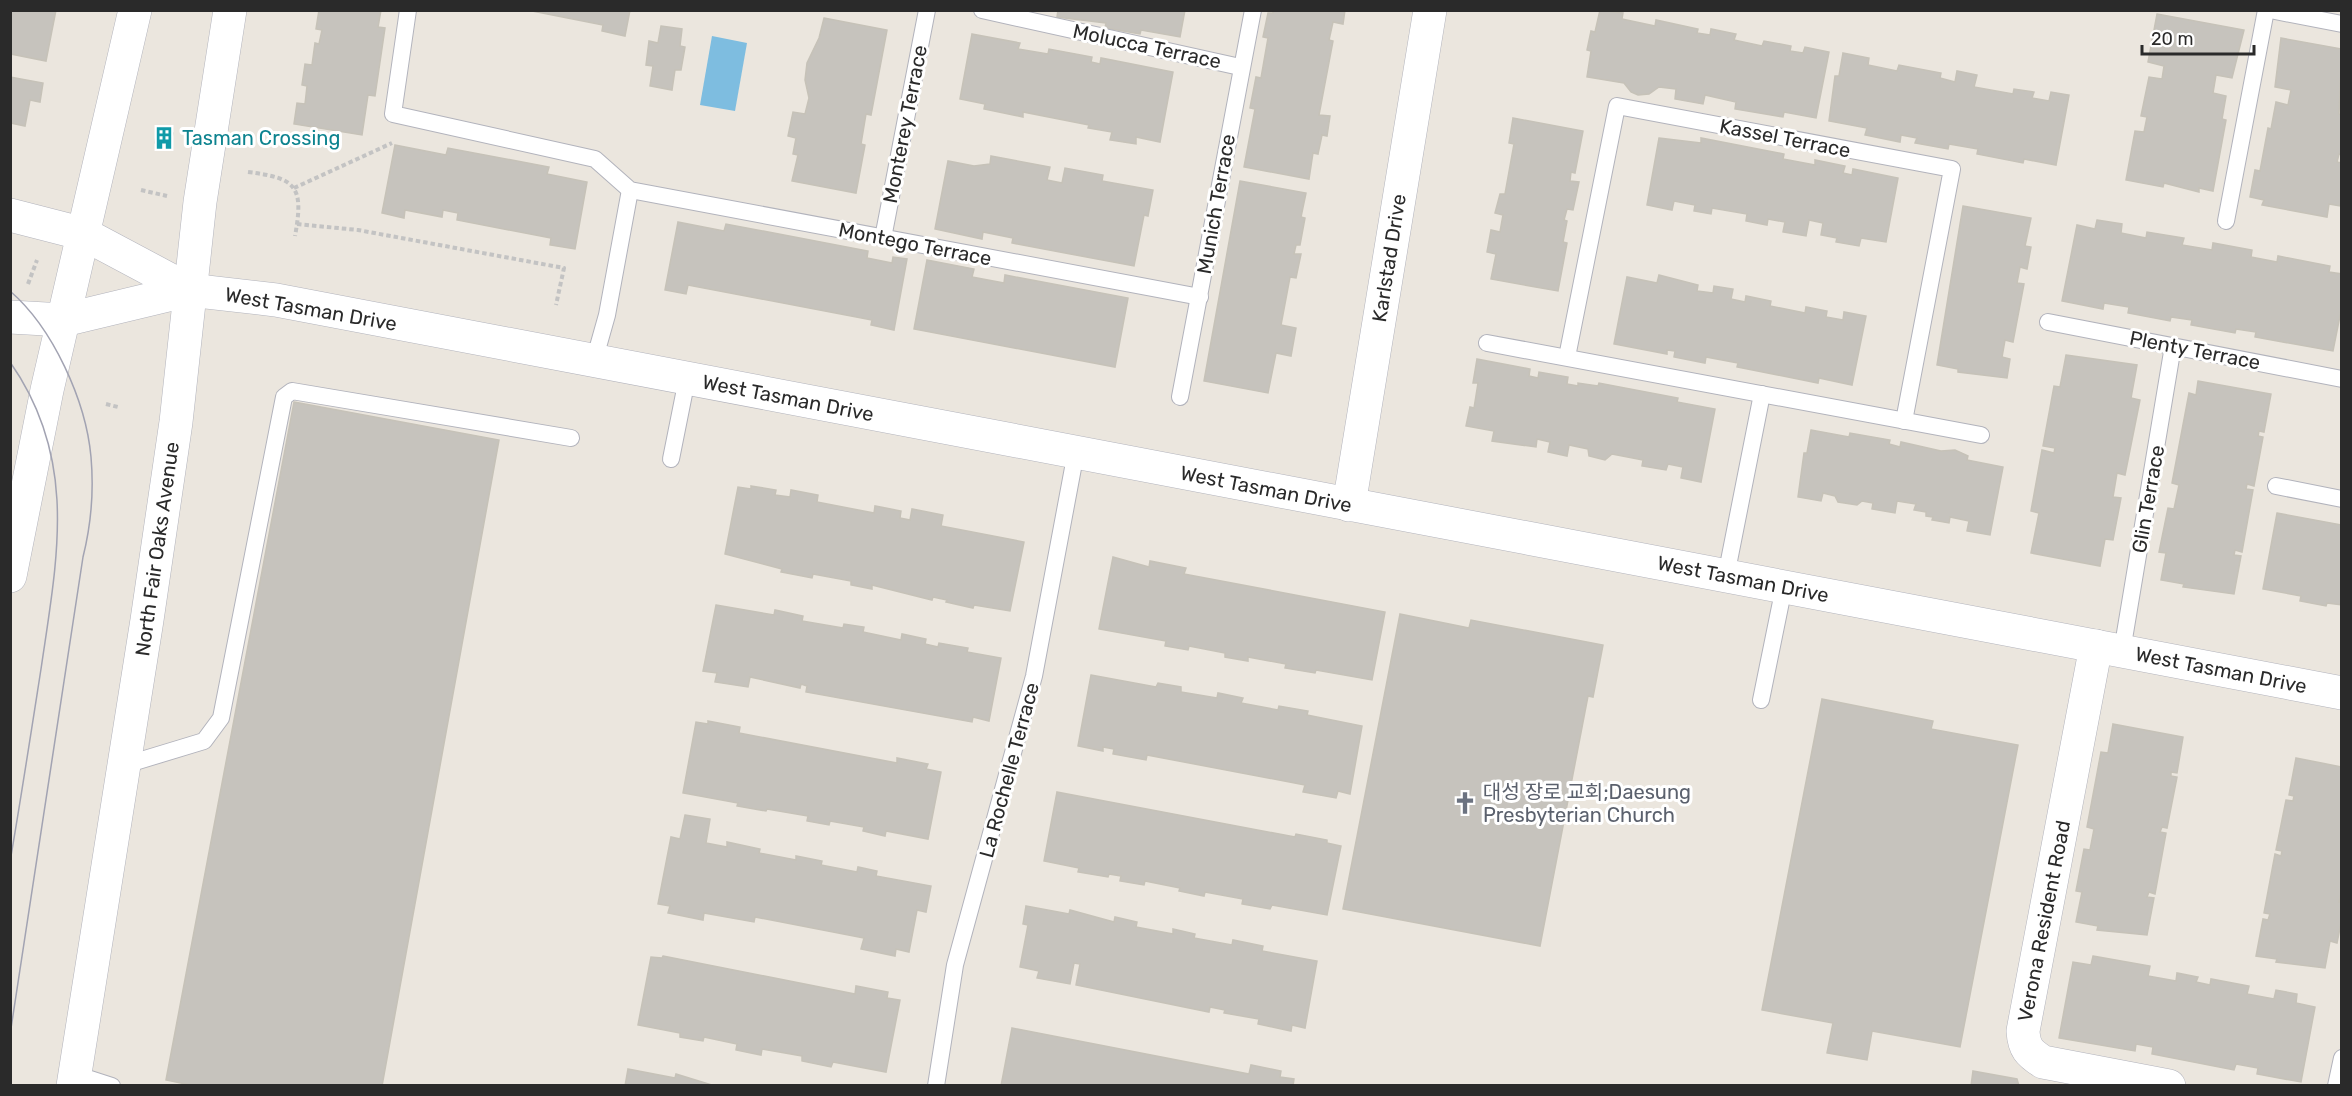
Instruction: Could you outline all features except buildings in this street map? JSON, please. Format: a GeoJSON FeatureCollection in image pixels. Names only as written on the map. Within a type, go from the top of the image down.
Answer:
{"type":"FeatureCollection","features":[{"type":"Feature","properties":{"kind":"street"},"geometry":{"type":"LineString","coordinates":[[10,576],[46,390],[135,10]]}},
{"type":"Feature","properties":{"kind":"street","name":"North Fair Oaks Avenue"},"geometry":{"type":"LineString","coordinates":[[74,1080],[125,765],[176,422],[200,202],[230,10]]}},
{"type":"Feature","properties":{"kind":"street","name":"Karlstad Drive"},"geometry":{"type":"LineString","coordinates":[[1349,505],[1430,10]]}},
{"type":"Feature","properties":{"kind":"street","name":"West Tasman Drive"},"geometry":{"type":"LineString","coordinates":[[10,215],[84,234],[189,290]]}},
{"type":"Feature","properties":{"kind":"street","name":"West Tasman Drive"},"geometry":{"type":"LineString","coordinates":[[10,317],[64,320],[189,290],[276,300],[2342,693]]}},
{"type":"Feature","properties":{"kind":"street","name":"Verona Resident Road"},"geometry":{"type":"LineString","coordinates":[[2109,649],[2022,1031],[2024,1046],[2043,1062],[2169,1086]]}},
{"type":"Feature","properties":{"kind":"lane"},"geometry":{"type":"LineString","coordinates":[[408,10],[393,114],[595,159],[630,190],[607,315],[594,361]]}},
{"type":"Feature","properties":{"kind":"lane","name":"Monterey Terrace"},"geometry":{"type":"LineString","coordinates":[[883,238],[927,10]]}},
{"type":"Feature","properties":{"kind":"lane","name":"Molucca Terrace"},"geometry":{"type":"LineString","coordinates":[[982,10],[1240,67]]}},
{"type":"Feature","properties":{"kind":"lane","name":"Munich Terrace"},"geometry":{"type":"LineString","coordinates":[[1180,397],[1240,67],[1253,10]]}},
{"type":"Feature","properties":{"kind":"lane"},"geometry":{"type":"LineString","coordinates":[[2226,221],[2268,10],[2342,24]]}},
{"type":"Feature","properties":{"kind":"lane","name":"Kassel Terrace"},"geometry":{"type":"LineString","coordinates":[[1567,357],[1617,106],[1952,169],[1904,421]]}},
{"type":"Feature","properties":{"kind":"lane","name":"Montego Terrace"},"geometry":{"type":"LineString","coordinates":[[630,190],[1200,297]]}},
{"type":"Feature","properties":{"kind":"lane","name":"Plenty Terrace"},"geometry":{"type":"LineString","coordinates":[[2048,322],[2342,379]]}},
{"type":"Feature","properties":{"kind":"lane"},"geometry":{"type":"LineString","coordinates":[[1487,343],[1981,435]]}},
{"type":"Feature","properties":{"kind":"lane","name":"Glin Terrace"},"geometry":{"type":"LineString","coordinates":[[2109,649],[2173,346]]}},
{"type":"Feature","properties":{"kind":"lane"},"geometry":{"type":"LineString","coordinates":[[670,459],[687,379]]}},
{"type":"Feature","properties":{"kind":"lane"},"geometry":{"type":"LineString","coordinates":[[125,765],[204,741],[221,718],[284,397],[292,391],[571,438]]}},
{"type":"Feature","properties":{"kind":"lane"},"geometry":{"type":"LineString","coordinates":[[1726,576],[1762,394]]}},
{"type":"Feature","properties":{"kind":"lane","name":"La Rochelle Terrace"},"geometry":{"type":"LineString","coordinates":[[936,1086],[955,965],[1034,676],[1076,452]]}},
{"type":"Feature","properties":{"kind":"lane"},"geometry":{"type":"LineString","coordinates":[[2276,486],[2342,499]]}},
{"type":"Feature","properties":{"kind":"lane"},"geometry":{"type":"LineString","coordinates":[[1761,700],[1784,587]]}},
{"type":"Feature","properties":{"kind":"lane"},"geometry":{"type":"LineString","coordinates":[[2336,1086],[2342,1058]]}},
{"type":"Feature","properties":{"kind":"lane"},"geometry":{"type":"LineString","coordinates":[[74,1080],[112,1086]]}},
{"type":"Feature","properties":{"kind":"path"},"geometry":{"type":"LineString","coordinates":[[294,188],[395,142]]}},
{"type":"Feature","properties":{"kind":"path"},"geometry":{"type":"LineString","coordinates":[[248,172],[279,177],[294,188],[300,210],[295,236]]}},
{"type":"Feature","properties":{"kind":"path"},"geometry":{"type":"LineString","coordinates":[[141,190],[170,196]]}},
{"type":"Feature","properties":{"kind":"path"},"geometry":{"type":"LineString","coordinates":[[297,224],[358,230],[564,268],[556,305]]}},
{"type":"Feature","properties":{"kind":"path"},"geometry":{"type":"LineString","coordinates":[[28,285],[37,260]]}},
{"type":"Feature","properties":{"kind":"path"},"geometry":{"type":"LineString","coordinates":[[106,404],[118,407]]}},
{"type":"Feature","properties":{"kind":"water"},"geometry":{"type":"Polygon","coordinates":[[[712,36],[747,43],[735,111],[700,105],[712,36]]]}},
{"type":"Feature","properties":{"kind":"tram line"},"geometry":{"type":"LineString","coordinates":[[10,291],[26,306],[40,325],[65,367],[75,390],[88,435],[92,482],[88,533],[10,1035]]}},
{"type":"Feature","properties":{"kind":"tram line"},"geometry":{"type":"LineString","coordinates":[[10,362],[32,399],[46,436],[54,473],[57,511],[53,588],[10,862]]}},
{"type":"Feature","properties":{"kind":"place","name":"Tasman Crossing"},"geometry":{"type":"Point","coordinates":[164,138]}},
{"type":"Feature","properties":{"kind":"place","name":"대성 장로 교회;Daesung Presbyterian Church"},"geometry":{"type":"Point","coordinates":[1465,803]}}]}
